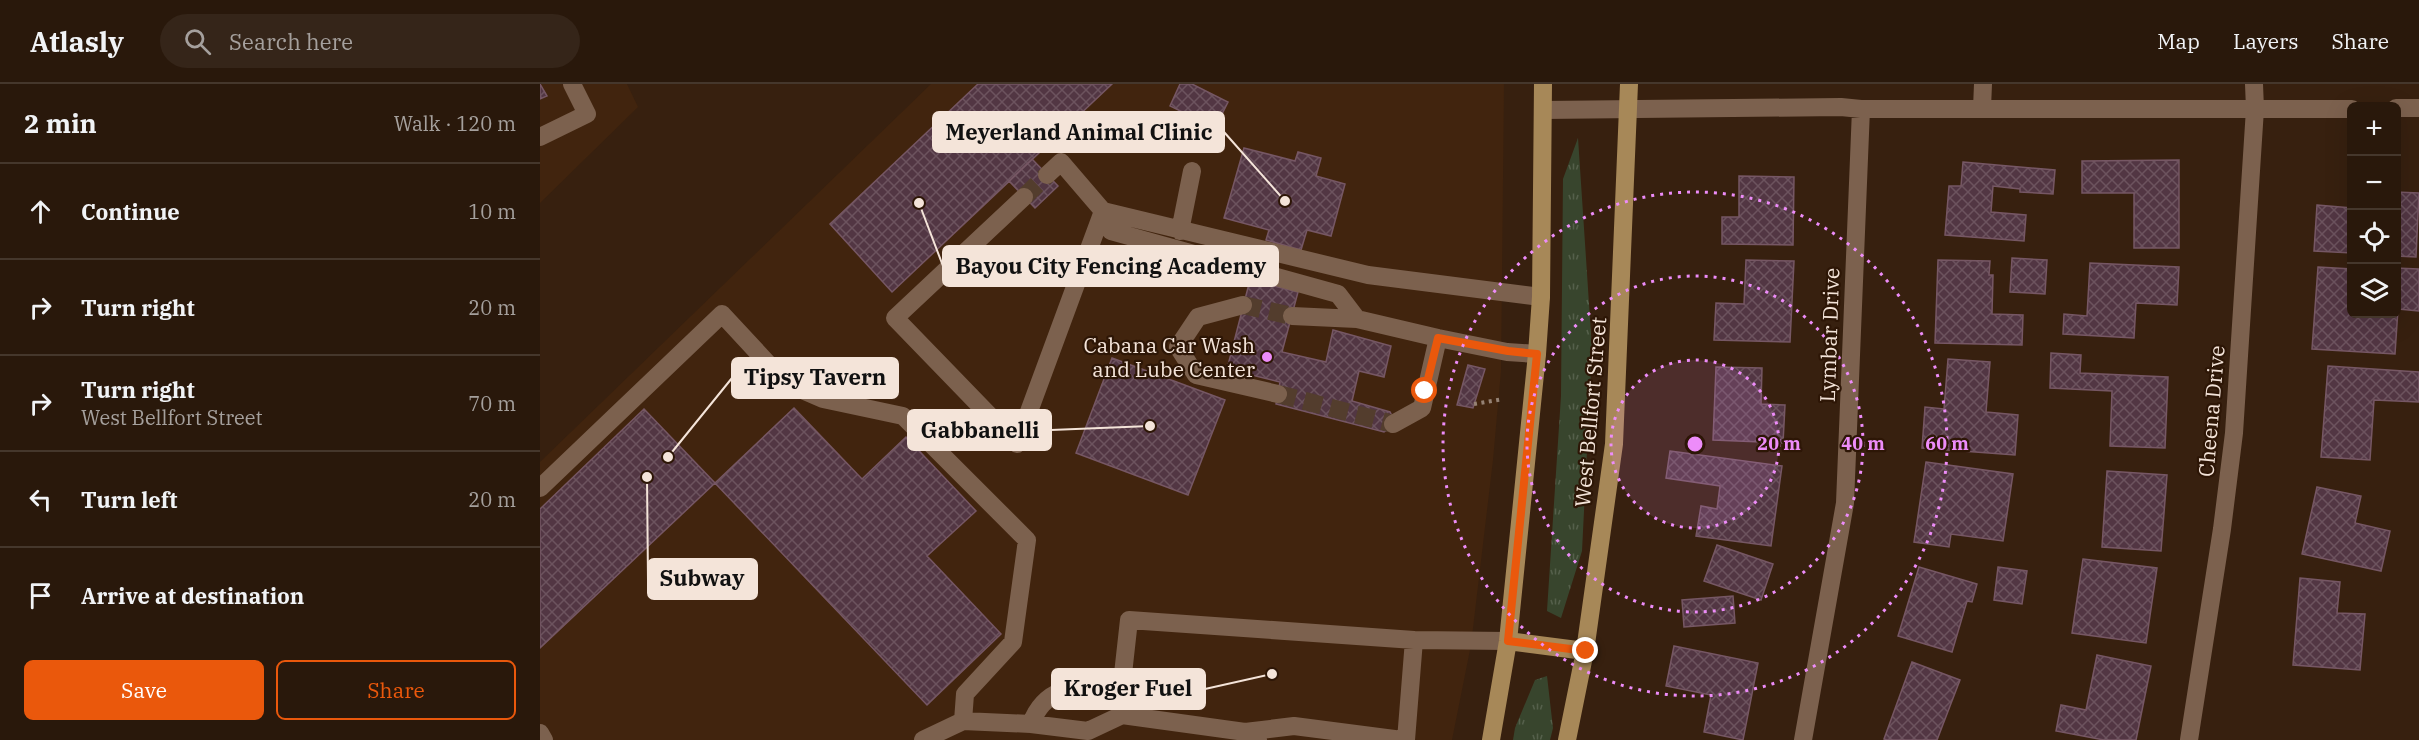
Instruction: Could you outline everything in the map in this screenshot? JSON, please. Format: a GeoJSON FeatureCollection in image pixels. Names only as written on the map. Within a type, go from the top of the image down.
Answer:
{"type":"FeatureCollection","features":[{"type":"Feature","properties":{"kind":"main road"},"geometry":{"type":"LineString","coordinates":[[1491,740],[1508,641],[1542,297],[1543,84]]}},
{"type":"Feature","properties":{"kind":"main road","name":"West Bellfort Street"},"geometry":{"type":"LineString","coordinates":[[1567,740],[1586,651],[1614,444],[1630,110],[1629,84]]}},
{"type":"Feature","properties":{"kind":"main road"},"geometry":{"type":"LineString","coordinates":[[1508,641],[1586,651]]}},
{"type":"Feature","properties":{"kind":"street"},"geometry":{"type":"LineString","coordinates":[[540,137],[587,114],[572,84]]}},
{"type":"Feature","properties":{"kind":"street"},"geometry":{"type":"LineString","coordinates":[[1982,108],[1983,84]]}},
{"type":"Feature","properties":{"kind":"street","name":"Cheena Drive"},"geometry":{"type":"LineString","coordinates":[[2189,740],[2222,529],[2234,433],[2255,109],[2254,84]]}},
{"type":"Feature","properties":{"kind":"street"},"geometry":{"type":"LineString","coordinates":[[1543,110],[1703,107],[2347,109]]}},
{"type":"Feature","properties":{"kind":"street"},"geometry":{"type":"LineString","coordinates":[[2401,108],[2419,108]]}},
{"type":"Feature","properties":{"kind":"street","name":"Lymbar Drive"},"geometry":{"type":"LineString","coordinates":[[1803,740],[1845,503],[1861,109]]}},
{"type":"Feature","properties":{"kind":"street"},"geometry":{"type":"LineString","coordinates":[[1047,175],[1061,162],[1104,211],[1111,231],[1338,294],[1357,319]]}},
{"type":"Feature","properties":{"kind":"street"},"geometry":{"type":"LineString","coordinates":[[1180,231],[1192,171]]}},
{"type":"Feature","properties":{"kind":"street"},"geometry":{"type":"LineString","coordinates":[[1024,197],[895,318],[1017,444],[1104,211]]}},
{"type":"Feature","properties":{"kind":"street"},"geometry":{"type":"LineString","coordinates":[[1104,211],[1368,275],[1542,297]]}},
{"type":"Feature","properties":{"kind":"street"},"geometry":{"type":"LineString","coordinates":[[1243,305],[1198,317],[1178,347],[1196,375],[1278,394]]}},
{"type":"Feature","properties":{"kind":"street"},"geometry":{"type":"LineString","coordinates":[[540,488],[722,314],[786,383],[823,399],[903,416],[1027,540],[1013,642],[965,694],[963,721]]}},
{"type":"Feature","properties":{"kind":"street"},"geometry":{"type":"LineString","coordinates":[[1292,315],[1357,319],[1438,338],[1537,354]]}},
{"type":"Feature","properties":{"kind":"street"},"geometry":{"type":"LineString","coordinates":[[1393,424],[1422,408],[1438,338]]}},
{"type":"Feature","properties":{"kind":"street"},"geometry":{"type":"LineString","coordinates":[[1122,715],[1122,683],[1129,620],[1414,640],[1508,641]]}},
{"type":"Feature","properties":{"kind":"street"},"geometry":{"type":"LineString","coordinates":[[923,740],[963,721],[1031,724],[1088,731],[1122,715],[1251,736],[1294,726],[1404,740],[1414,640]]}},
{"type":"Feature","properties":{"kind":"street"},"geometry":{"type":"LineString","coordinates":[[1031,724],[1042,703],[1057,691],[1122,683]]}},
{"type":"Feature","properties":{"kind":"street"},"geometry":{"type":"LineString","coordinates":[[540,733],[544,740]]}},
{"type":"Feature","properties":{"kind":"path"},"geometry":{"type":"LineString","coordinates":[[1474,404],[1503,399]]}},
{"type":"Feature","properties":{"kind":"shaded area"},"geometry":{"type":"Polygon","coordinates":[[[540,84],[627,84],[638,107],[540,203],[540,84]]]}},
{"type":"Feature","properties":{"kind":"shaded area"},"geometry":{"type":"Polygon","coordinates":[[[931,84],[1504,84],[1501,371],[1471,645],[1452,740],[540,740],[540,462],[931,84]]]}},
{"type":"Feature","properties":{"kind":"green space"},"geometry":{"type":"Polygon","coordinates":[[[1578,138],[1592,349],[1582,551],[1561,618],[1547,611],[1561,396],[1563,179],[1578,138]]]}},
{"type":"Feature","properties":{"kind":"green space"},"geometry":{"type":"Polygon","coordinates":[[[1547,676],[1553,728],[1550,740],[1513,740],[1515,728],[1535,680],[1547,676]]]}},
{"type":"Feature","properties":{"kind":"building"},"geometry":{"type":"Polygon","coordinates":[[[540,84],[547,96],[540,99],[540,84]]]}},
{"type":"Feature","properties":{"kind":"building"},"geometry":{"type":"Polygon","coordinates":[[[978,84],[1112,84],[892,292],[830,224],[978,84]]]}},
{"type":"Feature","properties":{"kind":"building"},"geometry":{"type":"Polygon","coordinates":[[[1180,84],[1192,84],[1228,102],[1215,128],[1170,106],[1180,84]]]}},
{"type":"Feature","properties":{"kind":"building"},"geometry":{"type":"Polygon","coordinates":[[[1244,148],[1295,161],[1298,152],[1321,158],[1316,176],[1345,184],[1331,236],[1307,230],[1301,250],[1266,240],[1269,230],[1224,218],[1244,148]]]}},
{"type":"Feature","properties":{"kind":"building"},"geometry":{"type":"Polygon","coordinates":[[[1032,159],[1058,186],[1035,208],[1009,181],[1032,159]]]}},
{"type":"Feature","properties":{"kind":"building"},"geometry":{"type":"Polygon","coordinates":[[[2179,160],[2179,248],[2134,248],[2134,193],[2082,193],[2082,161],[2179,160]]]}},
{"type":"Feature","properties":{"kind":"building"},"geometry":{"type":"Polygon","coordinates":[[[1963,162],[2055,170],[2053,194],[2020,192],[2020,189],[1993,186],[1991,212],[2026,215],[2024,241],[1945,235],[1949,186],[1961,186],[1963,162]]]}},
{"type":"Feature","properties":{"kind":"building"},"geometry":{"type":"Polygon","coordinates":[[[1739,176],[1794,177],[1793,245],[1722,244],[1722,217],[1739,217],[1739,176]]]}},
{"type":"Feature","properties":{"kind":"building"},"geometry":{"type":"Polygon","coordinates":[[[2401,192],[2419,193],[2416,257],[2401,256],[2401,192]]]}},
{"type":"Feature","properties":{"kind":"building"},"geometry":{"type":"Polygon","coordinates":[[[2317,205],[2347,208],[2347,253],[2314,251],[2317,205]]]}},
{"type":"Feature","properties":{"kind":"building"},"geometry":{"type":"Polygon","coordinates":[[[2012,258],[2047,260],[2045,294],[2010,292],[2012,258]]]}},
{"type":"Feature","properties":{"kind":"building"},"geometry":{"type":"Polygon","coordinates":[[[1746,260],[1794,261],[1790,342],[1714,340],[1716,303],[1744,304],[1746,260]]]}},
{"type":"Feature","properties":{"kind":"building"},"geometry":{"type":"Polygon","coordinates":[[[1938,260],[1990,261],[1989,275],[1993,275],[1992,314],[2023,315],[2022,345],[1935,343],[1938,260]]]}},
{"type":"Feature","properties":{"kind":"building"},"geometry":{"type":"Polygon","coordinates":[[[2090,263],[2179,267],[2177,305],[2136,303],[2134,338],[2063,334],[2064,314],[2087,316],[2090,263]]]}},
{"type":"Feature","properties":{"kind":"building"},"geometry":{"type":"Polygon","coordinates":[[[2318,267],[2347,269],[2347,318],[2397,318],[2395,354],[2312,349],[2318,267]]]}},
{"type":"Feature","properties":{"kind":"building"},"geometry":{"type":"Polygon","coordinates":[[[2401,268],[2419,269],[2419,311],[2401,309],[2401,268]]]}},
{"type":"Feature","properties":{"kind":"building","name":"Cabana Car Wash and Lube Center"},"geometry":{"type":"Polygon","coordinates":[[[1250,280],[1298,292],[1282,352],[1326,362],[1333,330],[1391,346],[1384,377],[1359,371],[1352,401],[1390,412],[1394,420],[1392,427],[1384,432],[1276,404],[1280,382],[1227,369],[1250,280]]]}},
{"type":"Feature","properties":{"kind":"building"},"geometry":{"type":"Polygon","coordinates":[[[2051,353],[2081,355],[2080,373],[2168,377],[2165,448],[2110,446],[2112,391],[2050,388],[2051,353]]]}},
{"type":"Feature","properties":{"kind":"building"},"geometry":{"type":"Polygon","coordinates":[[[1112,358],[1225,400],[1188,495],[1076,453],[1112,358]]]}},
{"type":"Feature","properties":{"kind":"building"},"geometry":{"type":"Polygon","coordinates":[[[1948,359],[1990,362],[1986,412],[2018,415],[2015,455],[1922,448],[1925,407],[1944,409],[1948,359]]]}},
{"type":"Feature","properties":{"kind":"building"},"geometry":{"type":"Polygon","coordinates":[[[1468,365],[1485,369],[1473,408],[1457,405],[1468,365]]]}},
{"type":"Feature","properties":{"kind":"building"},"geometry":{"type":"Polygon","coordinates":[[[2328,366],[2419,372],[2419,402],[2374,400],[2370,460],[2321,457],[2328,366]]]}},
{"type":"Feature","properties":{"kind":"building"},"geometry":{"type":"Polygon","coordinates":[[[1716,367],[1762,368],[1761,404],[1785,405],[1783,443],[1713,440],[1716,367]]]}},
{"type":"Feature","properties":{"kind":"building"},"geometry":{"type":"Polygon","coordinates":[[[794,408],[862,479],[906,437],[976,511],[927,556],[1001,634],[927,705],[715,483],[794,408]]]}},
{"type":"Feature","properties":{"kind":"building"},"geometry":{"type":"Polygon","coordinates":[[[644,409],[715,483],[540,648],[540,509],[644,409]]]}},
{"type":"Feature","properties":{"kind":"building"},"geometry":{"type":"Polygon","coordinates":[[[1670,451],[1782,466],[1771,546],[1696,536],[1701,506],[1717,509],[1720,486],[1666,478],[1670,451]]]}},
{"type":"Feature","properties":{"kind":"building"},"geometry":{"type":"Polygon","coordinates":[[[1926,462],[2013,474],[2003,541],[1951,534],[1949,547],[1914,542],[1926,462]]]}},
{"type":"Feature","properties":{"kind":"building"},"geometry":{"type":"Polygon","coordinates":[[[2107,471],[2167,475],[2161,551],[2102,547],[2107,471]]]}},
{"type":"Feature","properties":{"kind":"building"},"geometry":{"type":"Polygon","coordinates":[[[2317,487],[2361,496],[2355,523],[2390,531],[2381,571],[2302,554],[2317,487]]]}},
{"type":"Feature","properties":{"kind":"building"},"geometry":{"type":"Polygon","coordinates":[[[1717,545],[1773,564],[1761,600],[1704,581],[1717,545]]]}},
{"type":"Feature","properties":{"kind":"building"},"geometry":{"type":"Polygon","coordinates":[[[2083,559],[2157,568],[2146,643],[2072,633],[2083,559]]]}},
{"type":"Feature","properties":{"kind":"building"},"geometry":{"type":"Polygon","coordinates":[[[1919,567],[1977,584],[1972,602],[1967,601],[1952,652],[1898,636],[1919,567]]]}},
{"type":"Feature","properties":{"kind":"building"},"geometry":{"type":"Polygon","coordinates":[[[1998,567],[2027,571],[2022,604],[1994,600],[1998,567]]]}},
{"type":"Feature","properties":{"kind":"building"},"geometry":{"type":"Polygon","coordinates":[[[2300,578],[2340,582],[2337,613],[2365,614],[2360,670],[2293,665],[2300,578]]]}},
{"type":"Feature","properties":{"kind":"building"},"geometry":{"type":"Polygon","coordinates":[[[1733,596],[1735,623],[1684,627],[1682,600],[1733,596]]]}},
{"type":"Feature","properties":{"kind":"building"},"geometry":{"type":"Polygon","coordinates":[[[1674,646],[1758,663],[1743,740],[1704,732],[1711,695],[1666,686],[1674,646]]]}},
{"type":"Feature","properties":{"kind":"building"},"geometry":{"type":"Polygon","coordinates":[[[2097,655],[2151,666],[2136,740],[2104,740],[2056,731],[2061,705],[2086,710],[2097,655]]]}},
{"type":"Feature","properties":{"kind":"building"},"geometry":{"type":"Polygon","coordinates":[[[1912,662],[1960,680],[1937,740],[1884,739],[1912,662]]]}},
{"type":"Feature","properties":{"kind":"tunnel"},"geometry":{"type":"LineString","coordinates":[[1024,197],[1047,175]]}},
{"type":"Feature","properties":{"kind":"tunnel"},"geometry":{"type":"LineString","coordinates":[[1243,305],[1292,316]]}},
{"type":"Feature","properties":{"kind":"tunnel"},"geometry":{"type":"LineString","coordinates":[[1278,394],[1393,424]]}},
{"type":"Feature","properties":{"kind":"place","name":"Meyerland Animal Clinic"},"geometry":{"type":"Point","coordinates":[1285,201]}},
{"type":"Feature","properties":{"kind":"place","name":"Bayou City Fencing Academy"},"geometry":{"type":"Point","coordinates":[919,203]}},
{"type":"Feature","properties":{"kind":"place","name":"Cabana Car Wash and Lube Center"},"geometry":{"type":"Point","coordinates":[1267,357]}},
{"type":"Feature","properties":{"kind":"place","name":"Gabbanelli"},"geometry":{"type":"Point","coordinates":[1150,426]}},
{"type":"Feature","properties":{"kind":"place","name":"Tipsy Tavern"},"geometry":{"type":"Point","coordinates":[668,457]}},
{"type":"Feature","properties":{"kind":"place","name":"Subway"},"geometry":{"type":"Point","coordinates":[647,477]}},
{"type":"Feature","properties":{"kind":"place","name":"Kroger Fuel"},"geometry":{"type":"Point","coordinates":[1272,674]}},
{"type":"Feature","properties":{"kind":"route"},"geometry":{"type":"LineString","coordinates":[[1425,391],[1438,338],[1537,354],[1508,641],[1586,651]]}}]}
